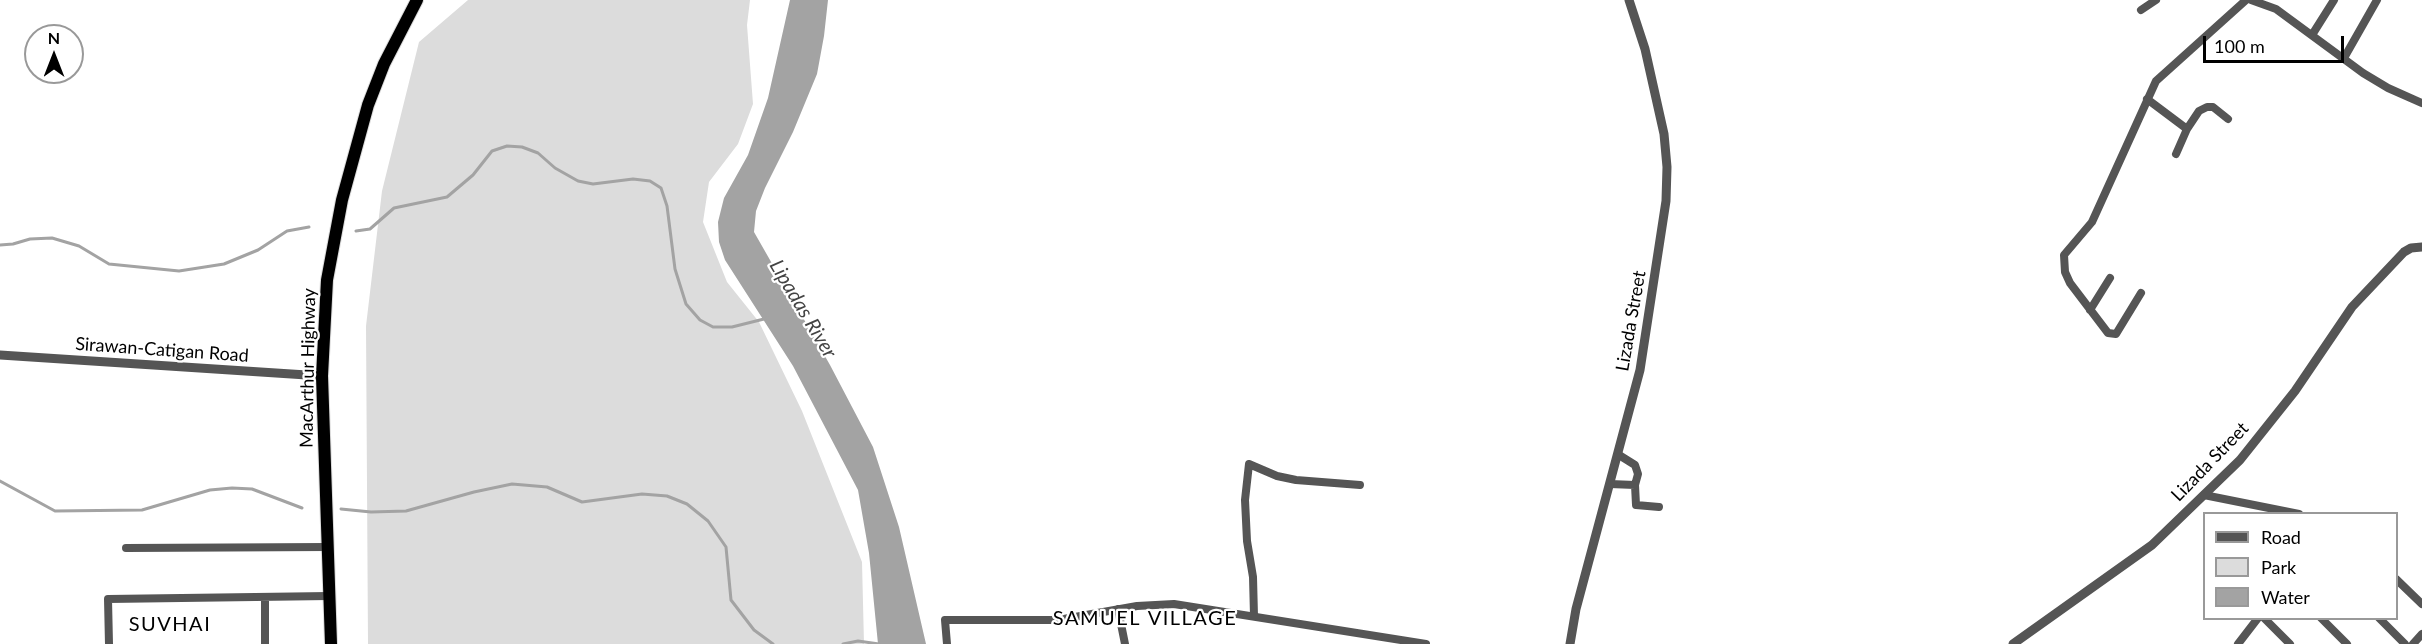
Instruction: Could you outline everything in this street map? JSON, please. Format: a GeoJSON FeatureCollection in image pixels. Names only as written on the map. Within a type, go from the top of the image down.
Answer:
{"type":"FeatureCollection","features":[{"type":"Feature","properties":{"kind":"highway","name":"MacArthur Highway"},"geometry":{"type":"LineString","coordinates":[[331,644],[322,376],[327,280],[342,200],[368,105],[384,64],[417,0]]}},
{"type":"Feature","properties":{"kind":"street","name":"Lizada Street"},"geometry":{"type":"LineString","coordinates":[[1570,644],[1578,600],[1640,370],[1666,201],[1667,167],[1664,134],[1645,49],[1629,0]]}},
{"type":"Feature","properties":{"kind":"street"},"geometry":{"type":"LineString","coordinates":[[2141,10],[2156,0]]}},
{"type":"Feature","properties":{"kind":"street"},"geometry":{"type":"LineString","coordinates":[[2141,293],[2116,334],[2108,333],[2070,283],[2065,272],[2064,255],[2092,222],[2156,81],[2165,70],[2246,0]]}},
{"type":"Feature","properties":{"kind":"street"},"geometry":{"type":"LineString","coordinates":[[2254,0],[2276,9],[2388,88],[2422,103]]}},
{"type":"Feature","properties":{"kind":"street"},"geometry":{"type":"LineString","coordinates":[[2312,35],[2334,0]]}},
{"type":"Feature","properties":{"kind":"street"},"geometry":{"type":"LineString","coordinates":[[2344,58],[2377,0]]}},
{"type":"Feature","properties":{"kind":"street"},"geometry":{"type":"LineString","coordinates":[[2147,99],[2187,129]]}},
{"type":"Feature","properties":{"kind":"street"},"geometry":{"type":"LineString","coordinates":[[2176,154],[2187,129],[2199,111],[2207,106],[2212,107],[2228,119]]}},
{"type":"Feature","properties":{"kind":"street","name":"Lizada Street"},"geometry":{"type":"LineString","coordinates":[[2013,644],[2152,545],[2204,495],[2240,460],[2288,400],[2352,307],[2404,252],[2411,248],[2422,247]]}},
{"type":"Feature","properties":{"kind":"street"},"geometry":{"type":"LineString","coordinates":[[2090,310],[2110,278]]}},
{"type":"Feature","properties":{"kind":"street","name":"Sirawan-Catigan Road"},"geometry":{"type":"LineString","coordinates":[[0,355],[322,376]]}},
{"type":"Feature","properties":{"kind":"street"},"geometry":{"type":"LineString","coordinates":[[1618,455],[1635,465],[1638,474],[1635,485],[1636,506],[1659,507]]}},
{"type":"Feature","properties":{"kind":"street"},"geometry":{"type":"LineString","coordinates":[[1254,616],[1253,577],[1247,541],[1245,501],[1249,464],[1277,476],[1296,480],[1360,485]]}},
{"type":"Feature","properties":{"kind":"street"},"geometry":{"type":"LineString","coordinates":[[1610,484],[1635,485]]}},
{"type":"Feature","properties":{"kind":"street"},"geometry":{"type":"LineString","coordinates":[[2204,495],[2294,512]]}},
{"type":"Feature","properties":{"kind":"street"},"geometry":{"type":"LineString","coordinates":[[126,548],[328,547]]}},
{"type":"Feature","properties":{"kind":"street"},"geometry":{"type":"LineString","coordinates":[[2398,580],[2422,604]]}},
{"type":"Feature","properties":{"kind":"street"},"geometry":{"type":"LineString","coordinates":[[109,644],[108,599],[329,596]]}},
{"type":"Feature","properties":{"kind":"street"},"geometry":{"type":"LineString","coordinates":[[265,597],[265,644]]}},
{"type":"Feature","properties":{"kind":"street"},"geometry":{"type":"LineString","coordinates":[[946,644],[945,620],[1058,620],[1118,609],[1174,604],[1426,644]]}},
{"type":"Feature","properties":{"kind":"street"},"geometry":{"type":"LineString","coordinates":[[1118,609],[1125,644]]}},
{"type":"Feature","properties":{"kind":"street"},"geometry":{"type":"LineString","coordinates":[[2238,644],[2256,620]]}},
{"type":"Feature","properties":{"kind":"street"},"geometry":{"type":"LineString","coordinates":[[2266,620],[2290,644]]}},
{"type":"Feature","properties":{"kind":"street"},"geometry":{"type":"LineString","coordinates":[[2322,620],[2347,644]]}},
{"type":"Feature","properties":{"kind":"street"},"geometry":{"type":"LineString","coordinates":[[2381,620],[2405,644]]}},
{"type":"Feature","properties":{"kind":"street"},"geometry":{"type":"LineString","coordinates":[[2412,644],[2422,634]]}},
{"type":"Feature","properties":{"kind":"green space"},"geometry":{"type":"Polygon","coordinates":[[[468,0],[750,0],[747,25],[753,104],[738,144],[709,182],[703,222],[727,282],[759,322],[802,411],[862,562],[864,644],[368,644],[366,326],[382,191],[419,42],[468,0]]]}},
{"type":"Feature","properties":{"kind":"water"},"geometry":{"type":"Polygon","coordinates":[[[790,0],[828,0],[824,36],[817,74],[793,132],[765,188],[756,211],[754,232],[830,365],[873,447],[899,527],[926,644],[878,644],[869,553],[858,490],[793,366],[725,260],[719,242],[718,222],[724,198],[748,155],[768,98],[790,0]]]}},
{"type":"Feature","properties":{"kind":"waterway"},"geometry":{"type":"LineString","coordinates":[[356,231],[370,229],[394,208],[447,197],[473,175],[492,151],[507,146],[522,147],[538,153],[555,168],[578,181],[593,184],[633,179],[650,181],[661,188],[667,206],[675,269],[686,304],[700,320],[713,327],[732,327],[768,318]]}},
{"type":"Feature","properties":{"kind":"waterway"},"geometry":{"type":"LineString","coordinates":[[0,245],[30,239],[52,238],[79,246],[109,264],[179,271],[224,264],[258,250],[287,231],[309,227]]}},
{"type":"Feature","properties":{"kind":"waterway"},"geometry":{"type":"LineString","coordinates":[[0,481],[55,511],[142,510],[210,490],[232,488],[252,489],[302,508]]}},
{"type":"Feature","properties":{"kind":"waterway"},"geometry":{"type":"LineString","coordinates":[[341,509],[371,512],[406,511],[512,484],[547,487],[582,502],[642,494],[667,496],[687,504],[708,521],[726,547],[731,600],[754,630],[773,644]]}},
{"type":"Feature","properties":{"kind":"waterway"},"geometry":{"type":"LineString","coordinates":[[843,644],[858,641],[879,644]]}},
{"type":"Feature","properties":{"kind":"district","name":"SAMUEL VILLAGE"},"geometry":{"type":"Point","coordinates":[1145,619]}},
{"type":"Feature","properties":{"kind":"district","name":"SUVHAI"},"geometry":{"type":"Point","coordinates":[170,625]}},
{"type":"Feature","properties":{"kind":"water label","name":"Lipadas River"},"geometry":{"type":"Point","coordinates":[803,309]}}]}
